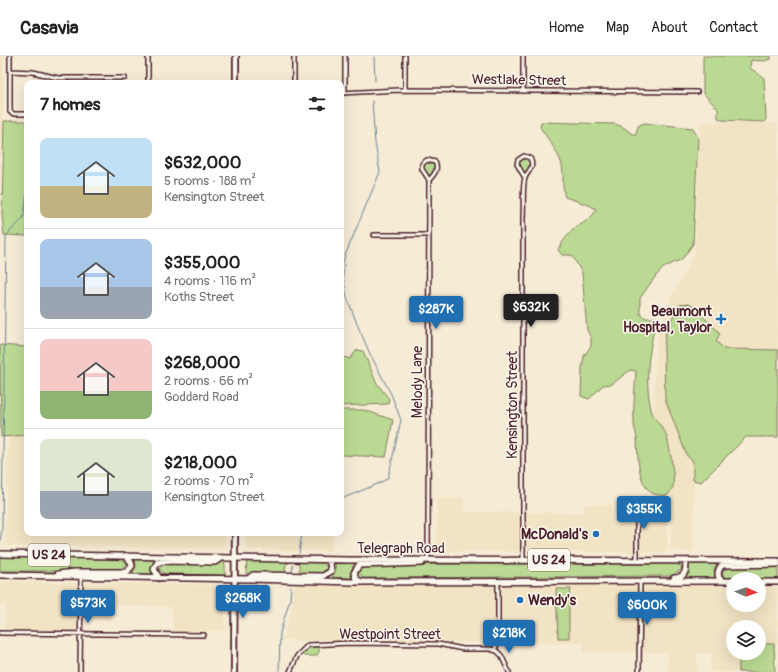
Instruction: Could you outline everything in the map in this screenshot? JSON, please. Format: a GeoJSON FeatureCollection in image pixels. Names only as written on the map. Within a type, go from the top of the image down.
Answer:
{"type":"FeatureCollection","features":[{"type":"Feature","properties":{"kind":"main road"},"geometry":{"type":"LineString","coordinates":[[236,56],[236,80]]}},
{"type":"Feature","properties":{"kind":"main road"},"geometry":{"type":"LineString","coordinates":[[234,672],[235,536]]}},
{"type":"Feature","properties":{"kind":"main road","name":"Telegraph Road"},"geometry":{"type":"LineString","coordinates":[[0,554],[328,560],[778,561]]}},
{"type":"Feature","properties":{"kind":"main road"},"geometry":{"type":"LineString","coordinates":[[54,576],[64,572],[126,572],[131,568],[132,564],[126,556]]}},
{"type":"Feature","properties":{"kind":"main road"},"geometry":{"type":"LineString","coordinates":[[159,578],[154,568],[157,563],[163,561],[215,562],[222,558]]}},
{"type":"Feature","properties":{"kind":"main road"},"geometry":{"type":"LineString","coordinates":[[248,579],[252,575],[324,576],[331,571],[328,560]]}},
{"type":"Feature","properties":{"kind":"main road"},"geometry":{"type":"LineString","coordinates":[[361,582],[356,579],[354,573],[359,565],[418,564],[438,560]]}},
{"type":"Feature","properties":{"kind":"main road"},"geometry":{"type":"LineString","coordinates":[[605,581],[615,578],[629,577],[678,578],[685,572],[686,561]]}},
{"type":"Feature","properties":{"kind":"main road"},"geometry":{"type":"LineString","coordinates":[[722,581],[718,577],[718,572],[721,566],[724,565],[778,564]]}},
{"type":"Feature","properties":{"kind":"main road","name":"US 24"},"geometry":{"type":"LineString","coordinates":[[0,576],[81,576],[361,582],[726,581]]}},
{"type":"Feature","properties":{"kind":"main road"},"geometry":{"type":"LineString","coordinates":[[766,582],[778,582]]}},
{"type":"Feature","properties":{"kind":"street"},"geometry":{"type":"LineString","coordinates":[[10,56],[10,112],[14,114],[24,114]]}},
{"type":"Feature","properties":{"kind":"street"},"geometry":{"type":"LineString","coordinates":[[148,56],[148,80]]}},
{"type":"Feature","properties":{"kind":"street"},"geometry":{"type":"LineString","coordinates":[[294,56],[294,80]]}},
{"type":"Feature","properties":{"kind":"street"},"geometry":{"type":"LineString","coordinates":[[345,93],[346,56]]}},
{"type":"Feature","properties":{"kind":"street"},"geometry":{"type":"LineString","coordinates":[[405,56],[405,90]]}},
{"type":"Feature","properties":{"kind":"street"},"geometry":{"type":"LineString","coordinates":[[523,56],[523,91]]}},
{"type":"Feature","properties":{"kind":"street"},"geometry":{"type":"LineString","coordinates":[[10,71],[33,72],[58,78],[125,78]]}},
{"type":"Feature","properties":{"kind":"street","name":"Westlake Street"},"geometry":{"type":"LineString","coordinates":[[345,93],[405,90],[697,92]]}},
{"type":"Feature","properties":{"kind":"street","name":"Kensington Street"},"geometry":{"type":"LineString","coordinates":[[523,560],[525,178],[517,164],[518,160],[524,156],[530,158],[532,163],[531,170],[525,178]]}},
{"type":"Feature","properties":{"kind":"street","name":"Melody Lane"},"geometry":{"type":"LineString","coordinates":[[428,560],[429,180],[422,169],[422,164],[428,160],[433,160],[437,164],[436,171],[429,180]]}},
{"type":"Feature","properties":{"kind":"street"},"geometry":{"type":"LineString","coordinates":[[374,235],[428,235]]}},
{"type":"Feature","properties":{"kind":"street"},"geometry":{"type":"LineString","coordinates":[[637,507],[637,560]]}},
{"type":"Feature","properties":{"kind":"street"},"geometry":{"type":"LineString","coordinates":[[80,672],[81,576]]}},
{"type":"Feature","properties":{"kind":"street"},"geometry":{"type":"LineString","coordinates":[[639,672],[640,581]]}},
{"type":"Feature","properties":{"kind":"street"},"geometry":{"type":"LineString","coordinates":[[498,582],[498,643],[494,650],[501,655],[510,672]]}},
{"type":"Feature","properties":{"kind":"street"},"geometry":{"type":"LineString","coordinates":[[0,633],[204,635]]}},
{"type":"Feature","properties":{"kind":"street","name":"Westpoint Street"},"geometry":{"type":"LineString","coordinates":[[290,672],[299,652],[310,644],[438,644],[463,649],[494,650]]}},
{"type":"Feature","properties":{"kind":"shaded area"},"geometry":{"type":"Polygon","coordinates":[[[0,56],[4,56],[0,224],[0,56]]]}},
{"type":"Feature","properties":{"kind":"shaded area","name":"Beaumont Hospital, Taylor"},"geometry":{"type":"Polygon","coordinates":[[[700,122],[778,123],[778,356],[694,462],[693,552],[671,550],[671,494],[652,490],[656,342],[671,297],[695,253],[700,122]]]}},
{"type":"Feature","properties":{"kind":"shaded area"},"geometry":{"type":"Polygon","coordinates":[[[24,435],[24,536],[225,536],[225,549],[5,546],[8,436],[24,435]]]}},
{"type":"Feature","properties":{"kind":"shaded area"},"geometry":{"type":"Polygon","coordinates":[[[437,498],[464,498],[464,512],[583,513],[584,504],[612,505],[612,524],[645,524],[645,512],[667,512],[667,552],[436,551],[437,498]]]}},
{"type":"Feature","properties":{"kind":"shaded area"},"geometry":{"type":"Polygon","coordinates":[[[246,536],[332,536],[331,551],[246,550],[246,536]]]}},
{"type":"Feature","properties":{"kind":"shaded area"},"geometry":{"type":"Polygon","coordinates":[[[0,582],[224,585],[225,631],[173,631],[172,607],[112,605],[112,620],[77,621],[77,631],[5,630],[6,605],[0,605],[0,582]]]}},
{"type":"Feature","properties":{"kind":"shaded area"},"geometry":{"type":"Polygon","coordinates":[[[295,585],[726,586],[726,612],[766,612],[766,587],[778,587],[778,644],[766,644],[766,620],[726,620],[726,660],[739,660],[739,672],[711,672],[711,653],[697,653],[698,672],[667,672],[668,653],[584,652],[584,643],[283,640],[291,610],[295,585]]]}},
{"type":"Feature","properties":{"kind":"green space"},"geometry":{"type":"Polygon","coordinates":[[[703,56],[771,56],[771,59],[763,61],[751,60],[750,68],[764,78],[766,119],[764,122],[722,120],[718,118],[718,109],[703,93],[703,56]]]}},
{"type":"Feature","properties":{"kind":"green space"},"geometry":{"type":"Polygon","coordinates":[[[4,121],[24,121],[24,236],[4,235],[2,214],[4,121]]]}},
{"type":"Feature","properties":{"kind":"green space"},"geometry":{"type":"Polygon","coordinates":[[[541,122],[615,124],[623,127],[632,134],[636,134],[638,126],[644,123],[693,128],[698,138],[693,244],[682,259],[663,268],[640,298],[640,314],[646,318],[657,318],[648,363],[648,386],[652,412],[667,436],[670,450],[673,487],[668,495],[658,495],[650,492],[641,477],[637,437],[634,428],[636,371],[630,370],[612,384],[603,385],[589,399],[581,396],[584,356],[591,346],[591,338],[587,330],[582,273],[572,255],[562,255],[558,250],[570,233],[590,218],[596,209],[589,205],[565,197],[561,162],[540,127],[541,122]]]}},
{"type":"Feature","properties":{"kind":"green space"},"geometry":{"type":"Polygon","coordinates":[[[526,158],[531,164],[525,174],[519,164],[521,159],[526,158]]]}},
{"type":"Feature","properties":{"kind":"green space"},"geometry":{"type":"Polygon","coordinates":[[[429,161],[433,163],[435,167],[430,178],[424,169],[425,163],[429,161]]]}},
{"type":"Feature","properties":{"kind":"green space"},"geometry":{"type":"Polygon","coordinates":[[[679,305],[691,305],[720,333],[716,341],[724,349],[778,350],[778,437],[746,437],[701,482],[693,480],[693,461],[687,456],[665,399],[664,349],[666,330],[679,305]]]}},
{"type":"Feature","properties":{"kind":"green space"},"geometry":{"type":"Polygon","coordinates":[[[0,345],[24,347],[24,435],[1,437],[0,345]]]}},
{"type":"Feature","properties":{"kind":"green space"},"geometry":{"type":"Polygon","coordinates":[[[357,350],[363,351],[376,382],[389,399],[388,404],[344,406],[344,357],[350,359],[357,350]]]}},
{"type":"Feature","properties":{"kind":"green space"},"geometry":{"type":"Polygon","coordinates":[[[344,410],[364,410],[393,420],[386,457],[344,455],[344,410]]]}},
{"type":"Feature","properties":{"kind":"green space"},"geometry":{"type":"Polygon","coordinates":[[[0,557],[122,559],[128,564],[118,571],[0,571],[0,557]]]}},
{"type":"Feature","properties":{"kind":"green space"},"geometry":{"type":"Polygon","coordinates":[[[135,559],[155,560],[151,566],[152,574],[132,574],[136,566],[135,559]]]}},
{"type":"Feature","properties":{"kind":"green space"},"geometry":{"type":"Polygon","coordinates":[[[247,561],[289,563],[286,564],[285,570],[287,574],[246,574],[247,561]]]}},
{"type":"Feature","properties":{"kind":"green space"},"geometry":{"type":"Polygon","coordinates":[[[170,562],[225,563],[225,575],[164,574],[159,569],[164,564],[170,562]]]}},
{"type":"Feature","properties":{"kind":"green space"},"geometry":{"type":"Polygon","coordinates":[[[298,562],[323,563],[328,568],[321,574],[297,574],[300,569],[298,562]]]}},
{"type":"Feature","properties":{"kind":"green space"},"geometry":{"type":"Polygon","coordinates":[[[335,563],[354,563],[351,571],[352,578],[332,577],[336,570],[335,563]]]}},
{"type":"Feature","properties":{"kind":"green space"},"geometry":{"type":"Polygon","coordinates":[[[444,564],[676,564],[681,566],[682,569],[672,576],[363,578],[359,573],[361,569],[366,567],[444,564]]]}},
{"type":"Feature","properties":{"kind":"green space"},"geometry":{"type":"Polygon","coordinates":[[[689,564],[717,564],[714,569],[715,578],[686,578],[690,572],[689,564]]]}},
{"type":"Feature","properties":{"kind":"green space"},"geometry":{"type":"Polygon","coordinates":[[[778,566],[778,579],[766,579],[766,572],[726,572],[726,578],[723,576],[722,572],[733,567],[778,566]]]}},
{"type":"Feature","properties":{"kind":"green space"},"geometry":{"type":"Polygon","coordinates":[[[556,589],[571,589],[569,597],[569,638],[558,638],[556,589]]]}},
{"type":"Feature","properties":{"kind":"green space"},"geometry":{"type":"Polygon","coordinates":[[[766,644],[774,644],[775,672],[739,672],[739,660],[766,660],[766,644]]]}},
{"type":"Feature","properties":{"kind":"green space"},"geometry":{"type":"Polygon","coordinates":[[[310,647],[319,647],[319,652],[316,656],[304,656],[302,654],[310,647]]]}},
{"type":"Feature","properties":{"kind":"waterway"},"geometry":{"type":"LineString","coordinates":[[374,56],[375,81]]}},
{"type":"Feature","properties":{"kind":"waterway"},"geometry":{"type":"LineString","coordinates":[[344,258],[380,172],[375,143],[372,101]]}},
{"type":"Feature","properties":{"kind":"waterway"},"geometry":{"type":"LineString","coordinates":[[0,542],[2,529],[6,236],[24,217]]}},
{"type":"Feature","properties":{"kind":"waterway"},"geometry":{"type":"LineString","coordinates":[[344,282],[347,297],[357,324],[370,354],[391,394],[401,420],[388,478],[380,483],[344,498]]}},
{"type":"Feature","properties":{"kind":"waterway"},"geometry":{"type":"LineString","coordinates":[[299,553],[302,536]]}},
{"type":"Feature","properties":{"kind":"waterway"},"geometry":{"type":"LineString","coordinates":[[292,574],[293,565]]}},
{"type":"Feature","properties":{"kind":"waterway"},"geometry":{"type":"LineString","coordinates":[[279,672],[280,633],[290,599],[291,587]]}},
{"type":"Feature","properties":{"kind":"place","name":"Beaumont Hospital, Taylor"},"geometry":{"type":"Point","coordinates":[721,319]}},
{"type":"Feature","properties":{"kind":"place","name":"McDonald's"},"geometry":{"type":"Point","coordinates":[596,534]}},
{"type":"Feature","properties":{"kind":"place","name":"Wendy's"},"geometry":{"type":"Point","coordinates":[520,600]}}]}
